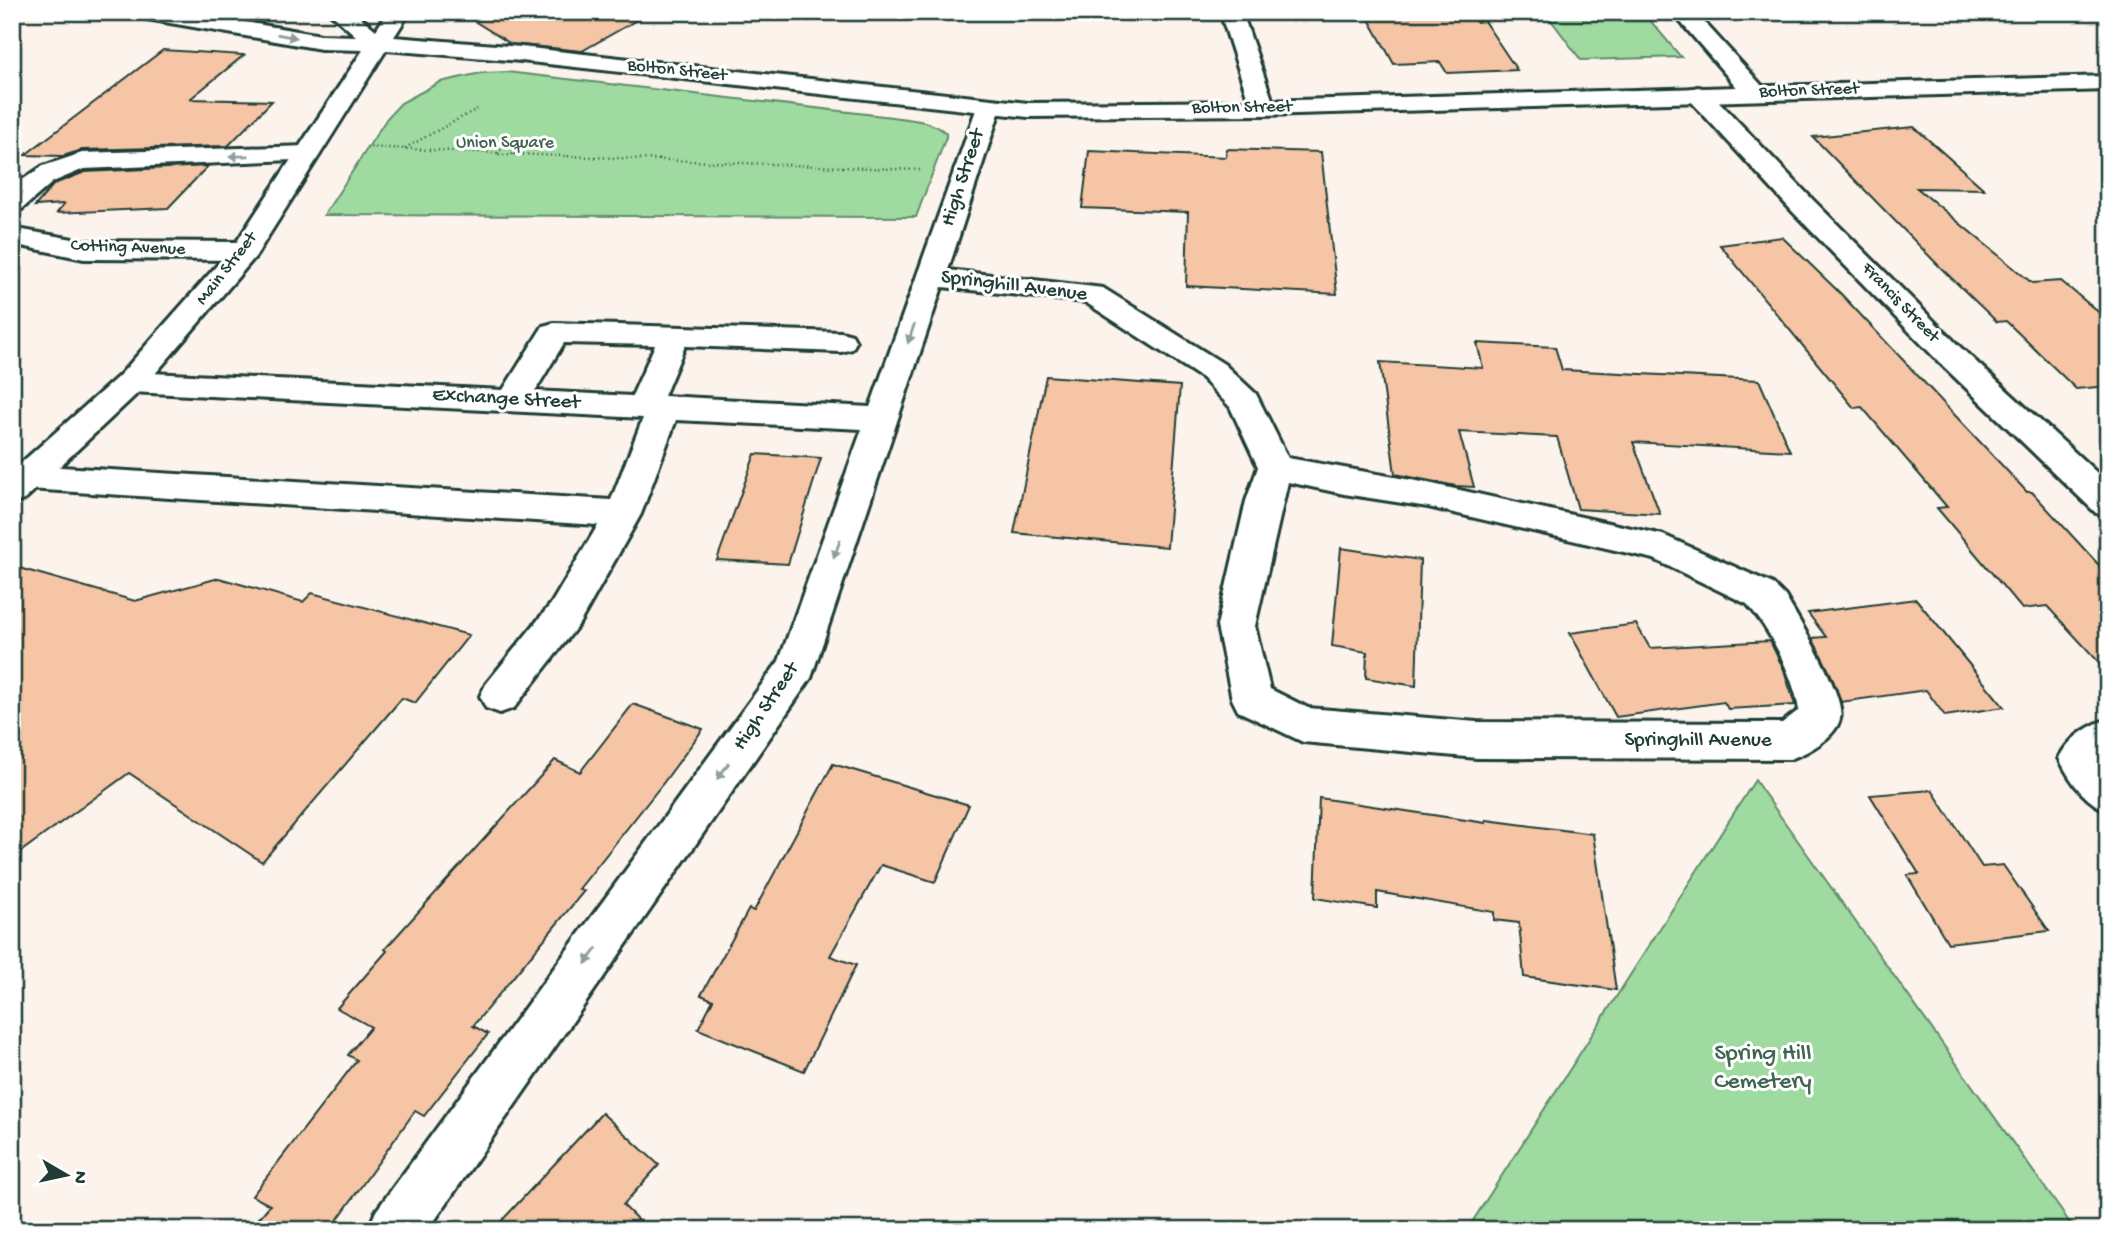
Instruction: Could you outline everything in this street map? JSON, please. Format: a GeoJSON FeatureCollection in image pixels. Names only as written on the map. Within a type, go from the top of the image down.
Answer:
{"type":"FeatureCollection","features":[{"type":"Feature","properties":{"kind":"street","name":"Bolton Street"},"geometry":{"type":"LineString","coordinates":[[147,12],[321,42],[379,43],[534,55],[989,107],[1122,111],[1263,108],[2108,83]]}},
{"type":"Feature","properties":{"kind":"street"},"geometry":{"type":"LineString","coordinates":[[340,12],[379,43]]}},
{"type":"Feature","properties":{"kind":"street","name":"Main Street"},"geometry":{"type":"LineString","coordinates":[[20,484],[131,382],[245,251],[399,12]]}},
{"type":"Feature","properties":{"kind":"street"},"geometry":{"type":"LineString","coordinates":[[1231,12],[1263,108]]}},
{"type":"Feature","properties":{"kind":"street"},"geometry":{"type":"LineString","coordinates":[[1683,12],[1755,93]]}},
{"type":"Feature","properties":{"kind":"street","name":"Francis Street"},"geometry":{"type":"LineString","coordinates":[[1698,94],[1803,206],[1950,355],[2108,504]]}},
{"type":"Feature","properties":{"kind":"street","name":"High Street"},"geometry":{"type":"LineString","coordinates":[[395,1230],[797,667],[989,107]]}},
{"type":"Feature","properties":{"kind":"street"},"geometry":{"type":"LineString","coordinates":[[12,203],[37,179],[55,168],[82,161],[307,154]]}},
{"type":"Feature","properties":{"kind":"street","name":"Cotting Avenue"},"geometry":{"type":"LineString","coordinates":[[12,236],[84,250],[245,251]]}},
{"type":"Feature","properties":{"kind":"street","name":"Springhill Avenue"},"geometry":{"type":"LineString","coordinates":[[930,277],[1093,294],[1213,371],[1244,402],[1275,467],[1264,501],[1236,626],[1252,699],[1303,725],[1477,740],[1790,741],[1821,717],[1817,692],[1767,599],[1663,548],[1429,495],[1344,482],[1275,467]]}},
{"type":"Feature","properties":{"kind":"street"},"geometry":{"type":"LineString","coordinates":[[513,400],[554,333],[841,342]]}},
{"type":"Feature","properties":{"kind":"street"},"geometry":{"type":"LineString","coordinates":[[500,696],[565,614],[624,514],[674,336]]}},
{"type":"Feature","properties":{"kind":"street","name":"Exchange Street"},"geometry":{"type":"LineString","coordinates":[[131,382],[881,419]]}},
{"type":"Feature","properties":{"kind":"street"},"geometry":{"type":"LineString","coordinates":[[20,484],[624,514]]}},
{"type":"Feature","properties":{"kind":"street"},"geometry":{"type":"LineString","coordinates":[[2108,736],[2080,758],[2108,792]]}},
{"type":"Feature","properties":{"kind":"path"},"geometry":{"type":"LineString","coordinates":[[404,148],[477,109]]}},
{"type":"Feature","properties":{"kind":"path"},"geometry":{"type":"LineString","coordinates":[[366,147],[497,153],[509,148],[514,154]]}},
{"type":"Feature","properties":{"kind":"path"},"geometry":{"type":"LineString","coordinates":[[497,153],[503,158],[514,154],[900,170]]}},
{"type":"Feature","properties":{"kind":"green space"},"geometry":{"type":"Polygon","coordinates":[[[1545,12],[1643,12],[1681,57],[1581,60],[1545,12]]]}},
{"type":"Feature","properties":{"kind":"green space","name":"Union Square"},"geometry":{"type":"Polygon","coordinates":[[[507,72],[913,120],[934,125],[946,133],[946,137],[916,217],[324,215],[387,118],[401,103],[440,82],[481,73],[507,72]]]}},
{"type":"Feature","properties":{"kind":"green space","name":"Spring Hill Cemetery"},"geometry":{"type":"Polygon","coordinates":[[[1755,780],[1761,789],[2075,1230],[1467,1230],[1755,780]]]}},
{"type":"Feature","properties":{"kind":"building"},"geometry":{"type":"Polygon","coordinates":[[[460,12],[651,12],[582,51],[511,44],[460,12]]]}},
{"type":"Feature","properties":{"kind":"building"},"geometry":{"type":"Polygon","coordinates":[[[1365,12],[1470,12],[1476,22],[1484,21],[1517,70],[1447,73],[1440,62],[1394,64],[1365,12]]]}},
{"type":"Feature","properties":{"kind":"building"},"geometry":{"type":"Polygon","coordinates":[[[163,50],[244,55],[190,99],[272,101],[228,146],[82,150],[63,156],[25,155],[163,50]]]}},
{"type":"Feature","properties":{"kind":"building"},"geometry":{"type":"Polygon","coordinates":[[[1914,127],[1984,189],[1917,188],[2032,283],[2061,281],[2108,320],[2108,386],[2076,389],[2006,321],[1997,322],[1813,137],[1914,127]]]}},
{"type":"Feature","properties":{"kind":"building"},"geometry":{"type":"Polygon","coordinates":[[[1226,149],[1321,152],[1337,294],[1186,286],[1188,212],[1082,208],[1089,151],[1226,157],[1226,149]]]}},
{"type":"Feature","properties":{"kind":"building"},"geometry":{"type":"Polygon","coordinates":[[[208,166],[168,208],[57,213],[64,204],[35,206],[54,184],[85,172],[208,166]]]}},
{"type":"Feature","properties":{"kind":"building"},"geometry":{"type":"Polygon","coordinates":[[[1782,237],[1841,294],[2027,492],[2032,492],[2108,575],[2108,672],[2047,606],[2022,609],[1937,508],[1947,507],[1862,407],[1854,408],[1720,245],[1782,237]]]}},
{"type":"Feature","properties":{"kind":"building"},"geometry":{"type":"Polygon","coordinates":[[[1477,343],[1555,347],[1562,370],[1759,380],[1790,451],[1633,442],[1660,514],[1578,509],[1557,437],[1459,432],[1474,487],[1395,474],[1380,362],[1483,368],[1477,343]]]}},
{"type":"Feature","properties":{"kind":"building"},"geometry":{"type":"Polygon","coordinates":[[[1046,376],[1180,386],[1167,547],[1014,533],[1046,376]]]}},
{"type":"Feature","properties":{"kind":"building"},"geometry":{"type":"Polygon","coordinates":[[[755,454],[821,458],[788,564],[717,560],[755,454]]]}},
{"type":"Feature","properties":{"kind":"building"},"geometry":{"type":"Polygon","coordinates":[[[1341,548],[1420,560],[1416,686],[1366,678],[1367,652],[1332,646],[1341,548]]]}},
{"type":"Feature","properties":{"kind":"building"},"geometry":{"type":"Polygon","coordinates":[[[12,566],[135,601],[219,578],[303,602],[312,593],[469,635],[415,703],[402,698],[262,862],[129,773],[12,858],[12,566]]]}},
{"type":"Feature","properties":{"kind":"building"},"geometry":{"type":"Polygon","coordinates":[[[1916,599],[2004,707],[1945,716],[1926,690],[1841,702],[1812,638],[1826,637],[1808,613],[1916,599]]]}},
{"type":"Feature","properties":{"kind":"building"},"geometry":{"type":"Polygon","coordinates":[[[1636,624],[1650,648],[1770,641],[1784,670],[1795,705],[1728,709],[1724,702],[1616,717],[1570,633],[1636,624]]]}},
{"type":"Feature","properties":{"kind":"building"},"geometry":{"type":"Polygon","coordinates":[[[633,704],[703,729],[579,889],[584,891],[473,1026],[488,1034],[424,1116],[415,1111],[330,1230],[249,1230],[270,1205],[252,1196],[357,1060],[348,1055],[371,1027],[337,1008],[387,951],[385,949],[555,760],[580,772],[633,704]]]}},
{"type":"Feature","properties":{"kind":"building"},"geometry":{"type":"Polygon","coordinates":[[[833,764],[969,805],[935,882],[881,865],[830,956],[856,965],[804,1071],[698,1029],[713,1000],[701,995],[749,909],[754,911],[833,764]]]}},
{"type":"Feature","properties":{"kind":"building"},"geometry":{"type":"Polygon","coordinates":[[[1932,790],[1982,867],[2003,865],[2049,931],[1948,943],[1907,875],[1919,874],[1870,795],[1932,790]]]}},
{"type":"Feature","properties":{"kind":"building"},"geometry":{"type":"Polygon","coordinates":[[[1319,798],[1486,823],[1486,820],[1593,834],[1616,990],[1524,977],[1519,923],[1494,920],[1494,912],[1377,892],[1377,908],[1315,898],[1319,798]]]}},
{"type":"Feature","properties":{"kind":"building"},"geometry":{"type":"Polygon","coordinates":[[[602,1113],[659,1165],[623,1205],[648,1230],[493,1230],[602,1113]]]}}]}
